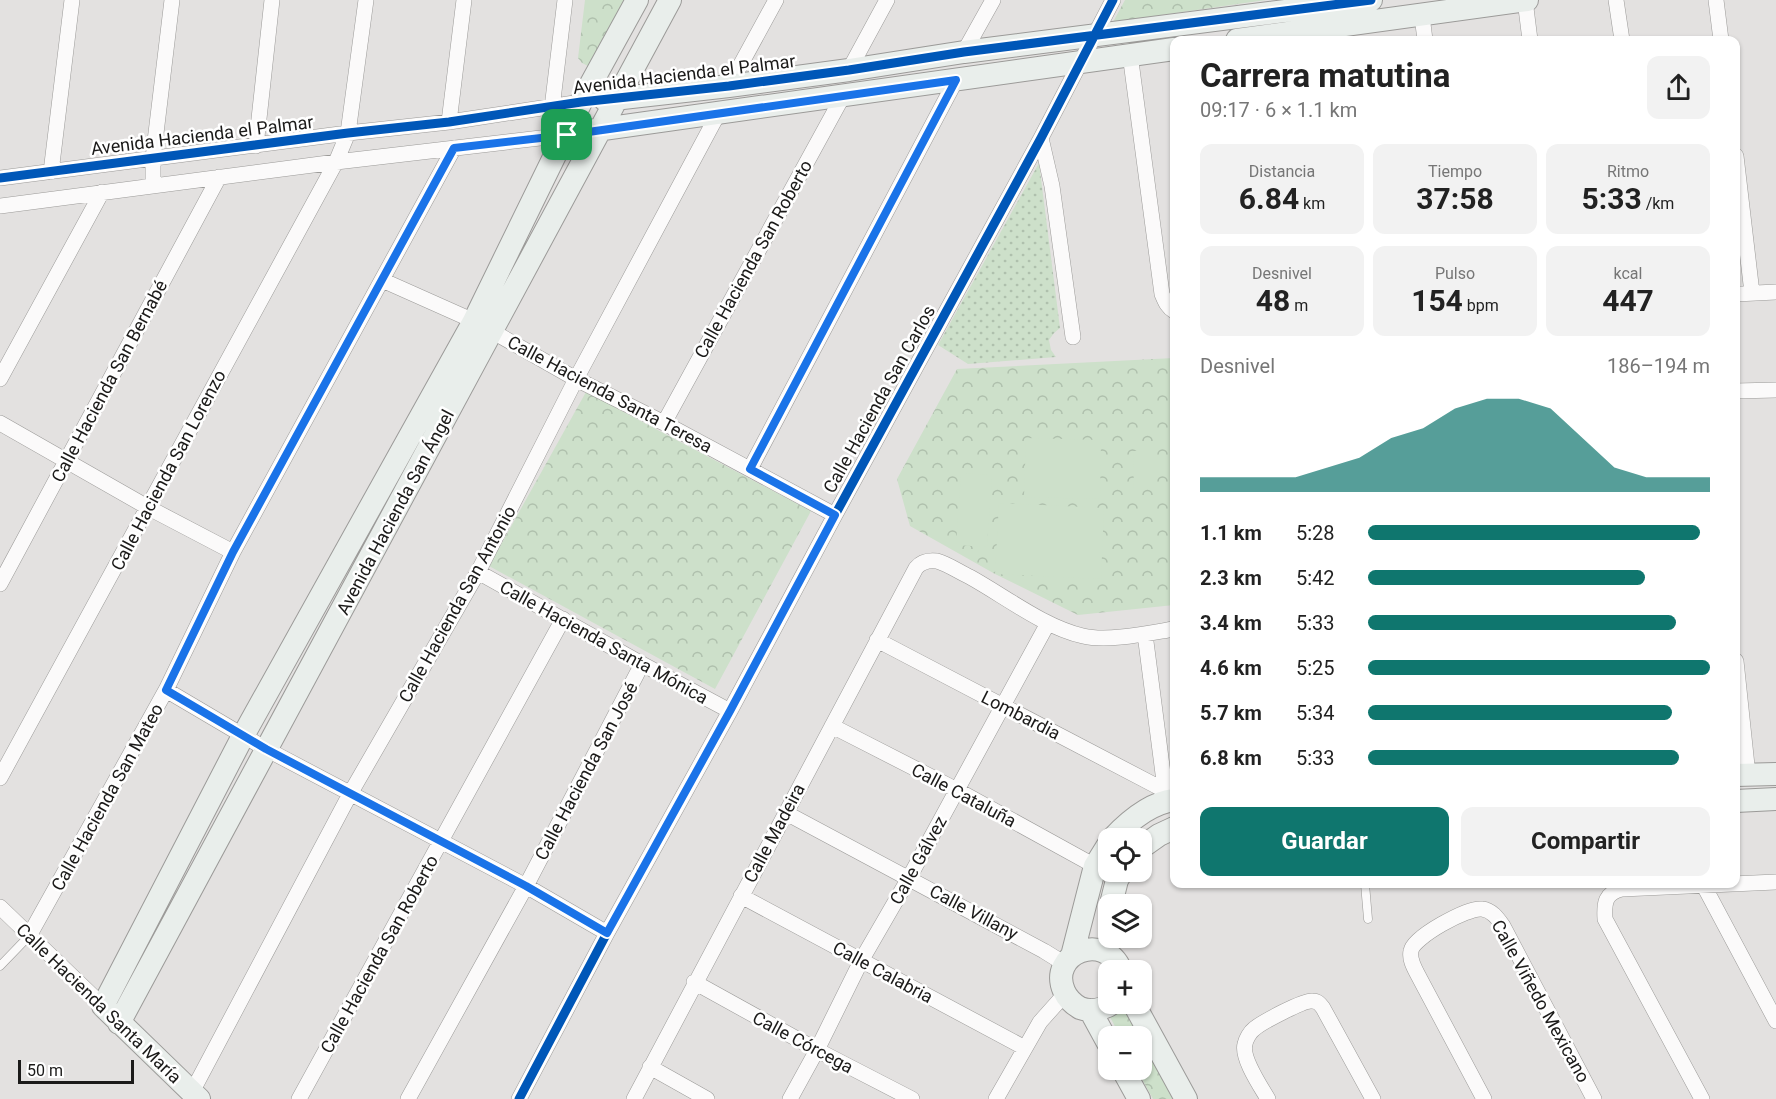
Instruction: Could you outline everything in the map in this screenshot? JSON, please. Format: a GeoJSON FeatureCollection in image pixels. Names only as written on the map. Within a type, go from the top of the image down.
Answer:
{"type":"FeatureCollection","features":[{"type":"Feature","properties":{"kind":"street"},"geometry":{"type":"LineString","coordinates":[[51,172],[72,0]]}},
{"type":"Feature","properties":{"kind":"street"},"geometry":{"type":"LineString","coordinates":[[153,185],[153,158],[172,0]]}},
{"type":"Feature","properties":{"kind":"street"},"geometry":{"type":"LineString","coordinates":[[256,146],[272,0]]}},
{"type":"Feature","properties":{"kind":"street","name":"Calle Hacienda San Lorenzo"},"geometry":{"type":"LineString","coordinates":[[0,778],[336,162],[348,133],[366,0]]}},
{"type":"Feature","properties":{"kind":"street"},"geometry":{"type":"LineString","coordinates":[[449,122],[464,0]]}},
{"type":"Feature","properties":{"kind":"street"},"geometry":{"type":"LineString","coordinates":[[552,108],[565,0]]}},
{"type":"Feature","properties":{"kind":"street","name":"Avenida Hacienda San Ángel"},"geometry":{"type":"LineString","coordinates":[[119,1023],[266,749],[483,326],[581,102],[637,0]]}},
{"type":"Feature","properties":{"kind":"street","name":"Avenida Hacienda San Ángel"},"geometry":{"type":"LineString","coordinates":[[103,1006],[244,735],[600,129],[670,0]]}},
{"type":"Feature","properties":{"kind":"street"},"geometry":{"type":"LineString","coordinates":[[729,86],[776,0]]}},
{"type":"Feature","properties":{"kind":"street"},"geometry":{"type":"LineString","coordinates":[[849,70],[887,0]]}},
{"type":"Feature","properties":{"kind":"street"},"geometry":{"type":"LineString","coordinates":[[964,52],[993,0]]}},
{"type":"Feature","properties":{"kind":"street","name":"Calle Hacienda San Carlos"},"geometry":{"type":"LineString","coordinates":[[519,1099],[607,933],[1041,138],[1113,0]]}},
{"type":"Feature","properties":{"kind":"street","name":"Avenida Hacienda el Palmar"},"geometry":{"type":"LineString","coordinates":[[0,178],[449,122],[581,102],[729,86],[1095,34],[1371,0]]}},
{"type":"Feature","properties":{"kind":"street"},"geometry":{"type":"LineString","coordinates":[[1300,36],[1332,34],[1422,16],[1526,0],[1530,36]]}},
{"type":"Feature","properties":{"kind":"street"},"geometry":{"type":"LineString","coordinates":[[1616,0],[1621,36]]}},
{"type":"Feature","properties":{"kind":"street"},"geometry":{"type":"LineString","coordinates":[[1716,0],[1720,36]]}},
{"type":"Feature","properties":{"kind":"street"},"geometry":{"type":"LineString","coordinates":[[1422,16],[1424,36]]}},
{"type":"Feature","properties":{"kind":"street"},"geometry":{"type":"LineString","coordinates":[[0,206],[336,162],[567,135],[1170,49]]}},
{"type":"Feature","properties":{"kind":"street"},"geometry":{"type":"LineString","coordinates":[[1130,54],[1162,294],[1170,308]]}},
{"type":"Feature","properties":{"kind":"street"},"geometry":{"type":"LineString","coordinates":[[750,469],[956,80]]}},
{"type":"Feature","properties":{"kind":"street","name":"Calle Hacienda San Roberto"},"geometry":{"type":"LineString","coordinates":[[664,423],[843,96]]}},
{"type":"Feature","properties":{"kind":"street","name":"Calle Hacienda San Antonio"},"geometry":{"type":"LineString","coordinates":[[196,1095],[350,794],[478,572],[576,379],[718,114]]}},
{"type":"Feature","properties":{"kind":"street"},"geometry":{"type":"LineString","coordinates":[[1041,138],[1052,186],[1073,337]]}},
{"type":"Feature","properties":{"kind":"street","name":"Calle Hacienda San Mateo"},"geometry":{"type":"LineString","coordinates":[[29,936],[166,690],[233,552],[454,148]]}},
{"type":"Feature","properties":{"kind":"street","name":"Calle Hacienda San Bernabé"},"geometry":{"type":"LineString","coordinates":[[0,584],[219,177]]}},
{"type":"Feature","properties":{"kind":"street"},"geometry":{"type":"LineString","coordinates":[[1740,190],[1752,293]]}},
{"type":"Feature","properties":{"kind":"street"},"geometry":{"type":"LineString","coordinates":[[0,379],[102,192]]}},
{"type":"Feature","properties":{"kind":"street","name":"Calle Hacienda Santa Teresa"},"geometry":{"type":"LineString","coordinates":[[382,280],[483,326],[576,379],[664,423],[835,515]]}},
{"type":"Feature","properties":{"kind":"street"},"geometry":{"type":"LineString","coordinates":[[1740,294],[1776,292]]}},
{"type":"Feature","properties":{"kind":"street"},"geometry":{"type":"LineString","coordinates":[[1740,391],[1776,390]]}},
{"type":"Feature","properties":{"kind":"street"},"geometry":{"type":"LineString","coordinates":[[0,423],[148,508],[233,552]]}},
{"type":"Feature","properties":{"kind":"street","name":"Calle Madeira"},"geometry":{"type":"LineString","coordinates":[[633,1099],[916,567],[929,561],[944,564],[1048,623]]}},
{"type":"Feature","properties":{"kind":"street","name":"Calle Hacienda Santa Mónica"},"geometry":{"type":"LineString","coordinates":[[478,572],[730,711]]}},
{"type":"Feature","properties":{"kind":"street","name":"Calle Hacienda San Roberto"},"geometry":{"type":"LineString","coordinates":[[299,1099],[563,619]]}},
{"type":"Feature","properties":{"kind":"street"},"geometry":{"type":"LineString","coordinates":[[1048,623],[1092,638],[1170,630]]}},
{"type":"Feature","properties":{"kind":"street","name":"Calle Gálvez"},"geometry":{"type":"LineString","coordinates":[[790,1099],[861,961],[909,878],[1048,623]]}},
{"type":"Feature","properties":{"kind":"street"},"geometry":{"type":"LineString","coordinates":[[1123,828],[1169,797],[1145,634]]}},
{"type":"Feature","properties":{"kind":"street","name":"Lombardia"},"geometry":{"type":"LineString","coordinates":[[877,640],[1169,797]]}},
{"type":"Feature","properties":{"kind":"street","name":"Calle Hacienda San José"},"geometry":{"type":"LineString","coordinates":[[408,1099],[526,886],[642,664]]}},
{"type":"Feature","properties":{"kind":"street"},"geometry":{"type":"LineString","coordinates":[[166,690],[266,749],[526,886],[607,933]]}},
{"type":"Feature","properties":{"kind":"street","name":"Calle Cataluña"},"geometry":{"type":"LineString","coordinates":[[832,726],[957,790],[1095,866]]}},
{"type":"Feature","properties":{"kind":"street"},"geometry":{"type":"LineString","coordinates":[[1740,737],[1742,775],[1776,774]]}},
{"type":"Feature","properties":{"kind":"street"},"geometry":{"type":"LineString","coordinates":[[1740,801],[1776,799]]}},
{"type":"Feature","properties":{"kind":"street","name":"Calle Villany"},"geometry":{"type":"LineString","coordinates":[[786,813],[1069,960]]}},
{"type":"Feature","properties":{"kind":"street"},"geometry":{"type":"LineString","coordinates":[[1152,840],[1170,830]]}},
{"type":"Feature","properties":{"kind":"street"},"geometry":{"type":"LineString","coordinates":[[1098,861],[1069,960],[1062,974],[1061,984],[1072,1003],[1080,1008],[1098,1007]]}},
{"type":"Feature","properties":{"kind":"street"},"geometry":{"type":"LineString","coordinates":[[1740,884],[1776,882]]}},
{"type":"Feature","properties":{"kind":"street"},"geometry":{"type":"LineString","coordinates":[[1669,888],[1616,891],[1607,897],[1604,906],[1605,919],[1702,1099]]}},
{"type":"Feature","properties":{"kind":"street"},"geometry":{"type":"LineString","coordinates":[[1705,888],[1776,1021]]}},
{"type":"Feature","properties":{"kind":"street","name":"Calle Calabria"},"geometry":{"type":"LineString","coordinates":[[741,896],[1025,1048]]}},
{"type":"Feature","properties":{"kind":"street","name":"Calle Hacienda Santa María"},"geometry":{"type":"LineString","coordinates":[[0,907],[196,1095]]}},
{"type":"Feature","properties":{"kind":"street","name":"Calle Viñedo Mexicano"},"geometry":{"type":"LineString","coordinates":[[1484,1099],[1413,966],[1411,950],[1422,936],[1466,912],[1482,908],[1490,911],[1503,926],[1594,1099]]}},
{"type":"Feature","properties":{"kind":"street"},"geometry":{"type":"LineString","coordinates":[[1069,960],[1081,951],[1092,949],[1114,955]]}},
{"type":"Feature","properties":{"kind":"street","name":"Calle Córcega"},"geometry":{"type":"LineString","coordinates":[[694,982],[912,1099]]}},
{"type":"Feature","properties":{"kind":"street"},"geometry":{"type":"LineString","coordinates":[[996,1099],[1041,1022],[1065,994]]}},
{"type":"Feature","properties":{"kind":"street"},"geometry":{"type":"LineString","coordinates":[[1268,1099],[1247,1060],[1244,1046],[1249,1034],[1255,1028],[1309,1000],[1318,1002],[1327,1014],[1373,1099]]}},
{"type":"Feature","properties":{"kind":"street"},"geometry":{"type":"LineString","coordinates":[[1139,1014],[1186,1099]]}},
{"type":"Feature","properties":{"kind":"street"},"geometry":{"type":"LineString","coordinates":[[650,1067],[707,1099]]}},
{"type":"Feature","properties":{"kind":"street"},"geometry":{"type":"LineString","coordinates":[[1129,1080],[1139,1099]]}},
{"type":"Feature","properties":{"kind":"lane"},"geometry":{"type":"LineString","coordinates":[[1365,888],[1368,919]]}},
{"type":"Feature","properties":{"kind":"lane"},"geometry":{"type":"LineString","coordinates":[[0,966],[29,936]]}},
{"type":"Feature","properties":{"kind":"green space"},"geometry":{"type":"Polygon","coordinates":[[[585,0],[629,0],[588,66],[578,58],[585,0]]]}},
{"type":"Feature","properties":{"kind":"green space"},"geometry":{"type":"Polygon","coordinates":[[[1125,0],[1266,0],[1113,22],[1125,0]]]}},
{"type":"Feature","properties":{"kind":"green space"},"geometry":{"type":"Polygon","coordinates":[[[1039,163],[1060,328],[1049,340],[1051,350],[1056,357],[968,364],[938,345],[1039,163]]]}},
{"type":"Feature","properties":{"kind":"green space"},"geometry":{"type":"Polygon","coordinates":[[[1170,358],[1170,605],[1078,615],[995,574],[910,526],[897,479],[957,369],[1170,358]]]}},
{"type":"Feature","properties":{"kind":"green space"},"geometry":{"type":"Polygon","coordinates":[[[586,392],[811,511],[715,689],[489,566],[586,392]]]}},
{"type":"Feature","properties":{"kind":"green space"},"geometry":{"type":"Polygon","coordinates":[[[1026,438],[1101,440],[1100,499],[1024,497],[1026,438]]]}},
{"type":"Feature","properties":{"kind":"green space"},"geometry":{"type":"Polygon","coordinates":[[[1133,451],[1154,451],[1154,489],[1134,489],[1133,451]]]}},
{"type":"Feature","properties":{"kind":"green space"},"geometry":{"type":"Polygon","coordinates":[[[961,473],[992,475],[987,547],[956,545],[961,473]]]}},
{"type":"Feature","properties":{"kind":"green space"},"geometry":{"type":"Polygon","coordinates":[[[999,503],[1104,508],[1101,579],[995,574],[999,503]]]}},
{"type":"Feature","properties":{"kind":"green space"},"geometry":{"type":"Polygon","coordinates":[[[1115,1014],[1132,1014],[1138,1026],[1115,1026],[1110,1017],[1115,1014]]]}},
{"type":"Feature","properties":{"kind":"green space"},"geometry":{"type":"Polygon","coordinates":[[[1152,1051],[1178,1099],[1153,1099],[1143,1080],[1152,1080],[1152,1051]]]}},
{"type":"Feature","properties":{"kind":"cycle path"},"geometry":{"type":"LineString","coordinates":[[519,1099],[607,933],[1041,138],[1113,0]]}},
{"type":"Feature","properties":{"kind":"cycle path"},"geometry":{"type":"LineString","coordinates":[[0,178],[449,122],[581,102],[729,86],[964,52],[1371,0]]}},
{"type":"Feature","properties":{"kind":"route"},"geometry":{"type":"LineString","coordinates":[[956,80],[750,469],[835,515],[607,933],[526,886],[266,749],[166,690],[233,552],[454,148],[567,135],[956,80]]}}]}
